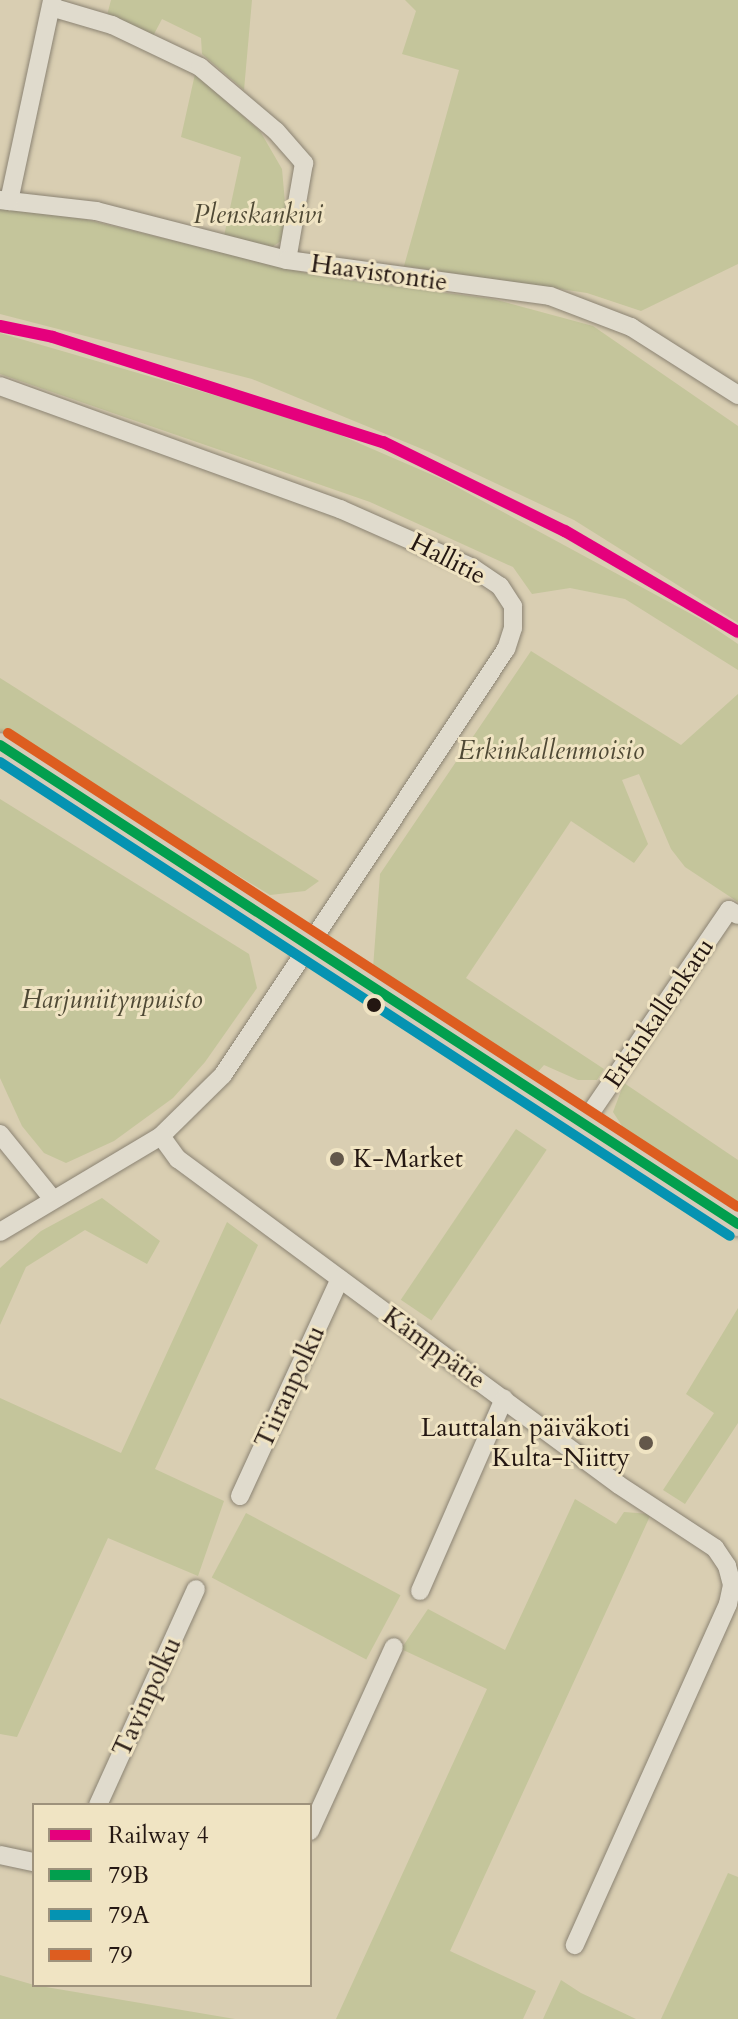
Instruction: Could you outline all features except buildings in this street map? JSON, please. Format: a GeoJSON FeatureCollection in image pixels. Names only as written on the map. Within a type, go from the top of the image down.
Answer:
{"type":"FeatureCollection","features":[{"type":"Feature","properties":{"kind":"main road"},"geometry":{"type":"LineString","coordinates":[[0,745],[738,1224]]}},
{"type":"Feature","properties":{"kind":"street"},"geometry":{"type":"LineString","coordinates":[[5,200],[51,4],[112,25],[200,67],[276,131],[304,163],[287,260]]}},
{"type":"Feature","properties":{"kind":"street","name":"Haavistontie"},"geometry":{"type":"LineString","coordinates":[[5,200],[96,211],[287,260],[550,296],[631,327],[738,395]]}},
{"type":"Feature","properties":{"kind":"street","name":"Hallitie"},"geometry":{"type":"LineString","coordinates":[[0,386],[340,509],[473,568],[500,586],[513,606],[513,628],[506,649],[310,944]]}},
{"type":"Feature","properties":{"kind":"street","name":"Erkinkallenkatu"},"geometry":{"type":"LineString","coordinates":[[583,1124],[729,910],[738,915]]}},
{"type":"Feature","properties":{"kind":"street"},"geometry":{"type":"LineString","coordinates":[[0,1232],[51,1197],[108,1170],[161,1136],[223,1075],[310,944]]}},
{"type":"Feature","properties":{"kind":"street"},"geometry":{"type":"LineString","coordinates":[[0,1134],[51,1197]]}},
{"type":"Feature","properties":{"kind":"street","name":"Kämppätie"},"geometry":{"type":"LineString","coordinates":[[161,1136],[178,1159],[619,1485],[715,1548],[732,1585],[724,1613],[575,1945]]}},
{"type":"Feature","properties":{"kind":"street","name":"Tiiranpolku"},"geometry":{"type":"LineString","coordinates":[[240,1496],[340,1279]]}},
{"type":"Feature","properties":{"kind":"street"},"geometry":{"type":"LineString","coordinates":[[420,1591],[504,1399]]}},
{"type":"Feature","properties":{"kind":"street","name":"Tavinpolku"},"geometry":{"type":"LineString","coordinates":[[99,1803],[196,1589]]}},
{"type":"Feature","properties":{"kind":"street"},"geometry":{"type":"LineString","coordinates":[[312,1827],[394,1647]]}},
{"type":"Feature","properties":{"kind":"street"},"geometry":{"type":"LineString","coordinates":[[0,1855],[32,1862]]}},
{"type":"Feature","properties":{"kind":"green space"},"geometry":{"type":"Polygon","coordinates":[[[111,0],[252,0],[244,90],[202,54],[201,38],[162,19],[153,36],[107,15],[111,0]]]}},
{"type":"Feature","properties":{"kind":"green space"},"geometry":{"type":"Polygon","coordinates":[[[405,0],[738,0],[738,264],[641,311],[587,293],[404,266],[459,70],[402,54],[416,11],[405,0]]]}},
{"type":"Feature","properties":{"kind":"green space","name":"Plenskankivi"},"geometry":{"type":"Polygon","coordinates":[[[195,74],[260,131],[282,169],[287,225],[281,241],[269,249],[224,236],[241,157],[181,137],[195,74]]]}},
{"type":"Feature","properties":{"kind":"green space"},"geometry":{"type":"Polygon","coordinates":[[[0,208],[84,219],[323,277],[493,299],[593,326],[738,426],[738,623],[574,520],[427,451],[252,379],[0,314],[0,208]]]}},
{"type":"Feature","properties":{"kind":"green space"},"geometry":{"type":"Polygon","coordinates":[[[0,333],[317,425],[444,480],[704,621],[738,644],[738,670],[625,599],[570,588],[532,594],[513,567],[370,502],[0,374],[0,333]]]}},
{"type":"Feature","properties":{"kind":"green space","name":"Erkinkallenmoisio"},"geometry":{"type":"Polygon","coordinates":[[[531,651],[681,745],[738,694],[738,902],[685,867],[671,849],[639,774],[622,780],[648,844],[634,863],[571,821],[466,978],[604,1069],[597,1080],[578,1080],[544,1065],[536,1074],[529,1071],[373,968],[380,874],[531,651]]]}},
{"type":"Feature","properties":{"kind":"green space"},"geometry":{"type":"Polygon","coordinates":[[[0,678],[319,881],[305,891],[270,895],[0,730],[0,678]]]}},
{"type":"Feature","properties":{"kind":"green space","name":"Harjuniitynpuisto"},"geometry":{"type":"Polygon","coordinates":[[[0,799],[249,954],[257,988],[205,1062],[173,1098],[114,1141],[66,1163],[44,1153],[22,1126],[0,1078],[0,799]]]}},
{"type":"Feature","properties":{"kind":"green space"},"geometry":{"type":"Polygon","coordinates":[[[624,1083],[738,1160],[738,1203],[624,1129],[613,1112],[624,1083]]]}},
{"type":"Feature","properties":{"kind":"green space"},"geometry":{"type":"Polygon","coordinates":[[[516,1129],[547,1150],[431,1320],[401,1300],[516,1129]]]}},
{"type":"Feature","properties":{"kind":"green space"},"geometry":{"type":"Polygon","coordinates":[[[102,1198],[160,1241],[147,1264],[85,1230],[26,1267],[0,1325],[0,1268],[41,1231],[102,1198]]]}},
{"type":"Feature","properties":{"kind":"green space"},"geometry":{"type":"Polygon","coordinates":[[[227,1222],[258,1245],[155,1469],[224,1501],[198,1576],[108,1538],[17,1737],[0,1734],[0,1398],[121,1453],[227,1222]]]}},
{"type":"Feature","properties":{"kind":"green space"},"geometry":{"type":"Polygon","coordinates":[[[738,1308],[738,1423],[685,1504],[663,1490],[714,1413],[686,1394],[738,1308]]]}},
{"type":"Feature","properties":{"kind":"green space"},"geometry":{"type":"Polygon","coordinates":[[[575,1499],[616,1524],[624,1512],[651,1514],[450,1951],[536,1991],[523,2019],[336,2019],[487,1689],[401,1649],[428,1609],[505,1650],[575,1499]]]}},
{"type":"Feature","properties":{"kind":"green space"},"geometry":{"type":"Polygon","coordinates":[[[246,1513],[401,1595],[366,1660],[212,1577],[246,1513]]]}},
{"type":"Feature","properties":{"kind":"green space"},"geometry":{"type":"Polygon","coordinates":[[[728,1873],[738,1877],[738,2019],[661,2019],[728,1873]]]}},
{"type":"Feature","properties":{"kind":"green space"},"geometry":{"type":"Polygon","coordinates":[[[0,1975],[32,1984],[32,1987],[235,2019],[0,2019],[0,1975]]]}},
{"type":"Feature","properties":{"kind":"green space"},"geometry":{"type":"Polygon","coordinates":[[[561,1980],[581,1993],[636,2019],[543,2019],[561,1980]]]}},
{"type":"Feature","properties":{"kind":"rail line","name":"4"},"geometry":{"type":"LineString","coordinates":[[0,326],[53,337],[383,442],[565,531],[738,632]]}},
{"type":"Feature","properties":{"kind":"transit line","name":"79"},"geometry":{"type":"LineString","coordinates":[[8,733],[738,1207]]}},
{"type":"Feature","properties":{"kind":"transit line","name":"79B"},"geometry":{"type":"LineString","coordinates":[[0,745],[738,1224]]}},
{"type":"Feature","properties":{"kind":"transit line","name":"79A"},"geometry":{"type":"LineString","coordinates":[[0,762],[730,1236]]}},
{"type":"Feature","properties":{"kind":"place","name":"K-Market"},"geometry":{"type":"Point","coordinates":[337,1159]}},
{"type":"Feature","properties":{"kind":"place","name":"Lauttalan päiväkoti Kulta-Niitty"},"geometry":{"type":"Point","coordinates":[646,1443]}}]}
